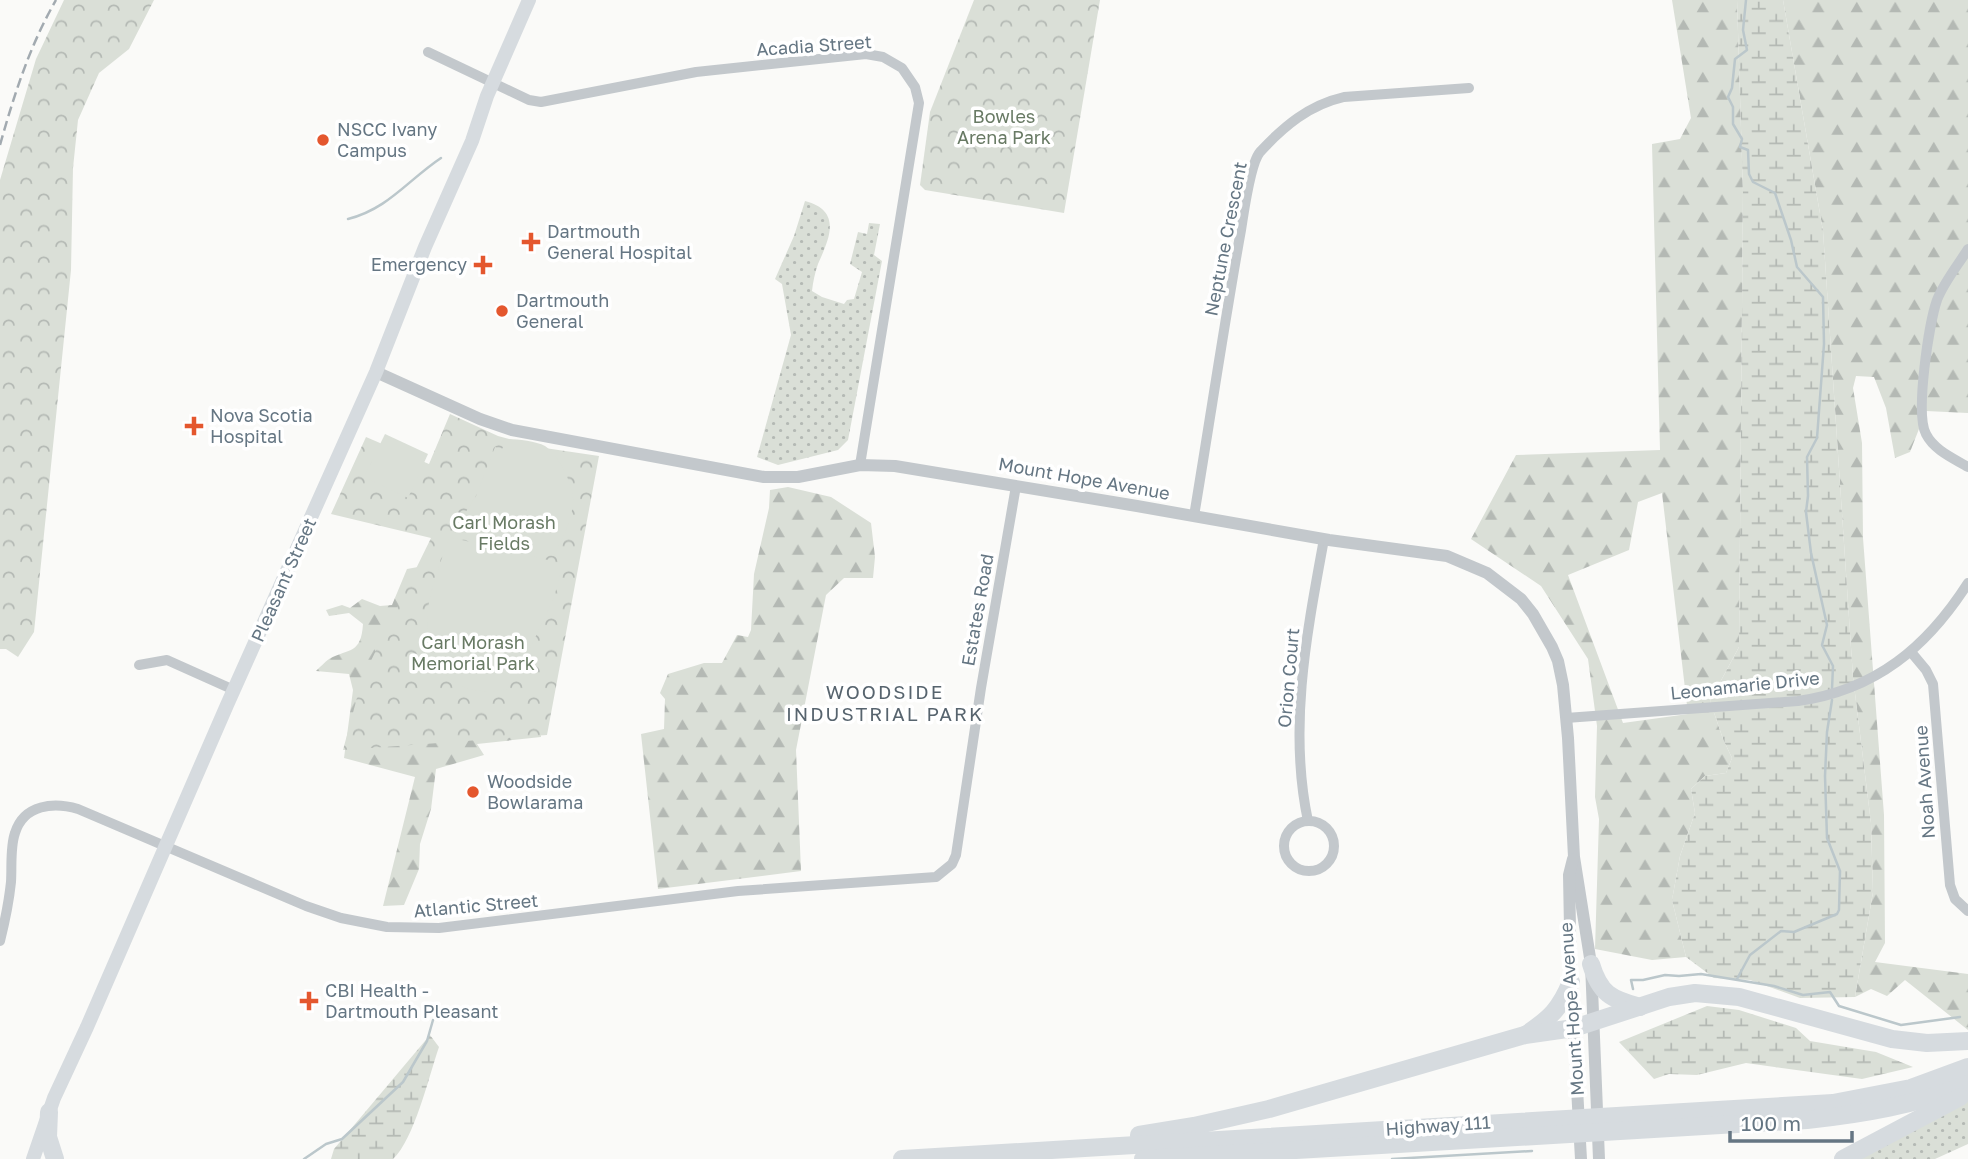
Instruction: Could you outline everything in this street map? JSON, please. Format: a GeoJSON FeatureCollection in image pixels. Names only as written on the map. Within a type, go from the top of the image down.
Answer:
{"type":"FeatureCollection","features":[{"type":"Feature","properties":{"kind":"highway"},"geometry":{"type":"LineString","coordinates":[[1591,964],[1597,982],[1608,995],[1640,1006]]}},
{"type":"Feature","properties":{"kind":"highway"},"geometry":{"type":"LineString","coordinates":[[1525,1035],[1555,1012],[1563,1002],[1571,982]]}},
{"type":"Feature","properties":{"kind":"highway"},"geometry":{"type":"LineString","coordinates":[[990,1154],[1008,1148],[1041,1148],[1154,1133],[1233,1118],[1525,1035],[1574,1028],[1682,995],[1724,994],[1892,1039],[1927,1043],[1968,1041]]}},
{"type":"Feature","properties":{"kind":"highway","name":"Highway 111"},"geometry":{"type":"LineString","coordinates":[[902,1159],[1819,1104],[1911,1087],[1968,1067]]}},
{"type":"Feature","properties":{"kind":"highway","name":"Highway 111"},"geometry":{"type":"LineString","coordinates":[[1143,1159],[1807,1120],[1848,1116],[1887,1108],[1927,1099],[1968,1084]]}},
{"type":"Feature","properties":{"kind":"highway"},"geometry":{"type":"LineString","coordinates":[[1843,1159],[1968,1093]]}},
{"type":"Feature","properties":{"kind":"highway"},"geometry":{"type":"LineString","coordinates":[[49,1112],[48,1142],[55,1159]]}},
{"type":"Feature","properties":{"kind":"main road","name":"Pleasant Street"},"geometry":{"type":"LineString","coordinates":[[33,1159],[49,1112],[376,372],[425,247],[472,141],[493,83],[529,0]]}},
{"type":"Feature","properties":{"kind":"street","name":"Acadia Street"},"geometry":{"type":"LineString","coordinates":[[428,52],[529,100],[541,102],[696,72],[856,54],[883,57],[902,68],[915,87],[919,103],[860,465]]}},
{"type":"Feature","properties":{"kind":"street","name":"Neptune Crescent"},"geometry":{"type":"LineString","coordinates":[[1194,516],[1237,251],[1251,178],[1260,153],[1295,119],[1328,101],[1344,97],[1469,88]]}},
{"type":"Feature","properties":{"kind":"street"},"geometry":{"type":"LineString","coordinates":[[1968,249],[1936,305],[1920,410],[1923,429],[1929,440],[1942,452],[1968,467]]}},
{"type":"Feature","properties":{"kind":"street","name":"Mount Hope Avenue"},"geometry":{"type":"LineString","coordinates":[[376,372],[512,430],[775,479],[860,465],[895,467],[1324,539],[1447,556],[1487,573],[1506,586],[1533,614],[1552,646],[1561,673],[1574,857],[1591,964],[1599,1156]]}},
{"type":"Feature","properties":{"kind":"street","name":"Estates Road"},"geometry":{"type":"LineString","coordinates":[[952,864],[1016,486]]}},
{"type":"Feature","properties":{"kind":"street","name":"Orion Court"},"geometry":{"type":"LineString","coordinates":[[1308,821],[1302,791],[1299,716],[1306,646],[1324,539]]}},
{"type":"Feature","properties":{"kind":"street","name":"Leonamarie Drive"},"geometry":{"type":"LineString","coordinates":[[1566,718],[1806,700],[1855,685],[1884,671],[1911,652],[1940,623],[1968,583]]}},
{"type":"Feature","properties":{"kind":"street","name":"Noah Avenue"},"geometry":{"type":"LineString","coordinates":[[1911,652],[1929,674],[1933,684],[1950,885],[1955,899],[1968,911]]}},
{"type":"Feature","properties":{"kind":"street"},"geometry":{"type":"LineString","coordinates":[[139,665],[167,660],[234,690]]}},
{"type":"Feature","properties":{"kind":"street","name":"Atlantic Street"},"geometry":{"type":"LineString","coordinates":[[0,941],[11,884],[14,835],[18,823],[44,806],[62,804],[341,918],[387,927],[457,926],[738,891],[925,879],[942,874],[952,864]]}},
{"type":"Feature","properties":{"kind":"street"},"geometry":{"type":"LineString","coordinates":[[1300,821],[1308,821],[1324,825],[1330,831],[1334,843],[1334,853],[1329,861],[1314,871],[1303,871],[1295,867],[1287,860],[1284,852],[1283,842],[1287,832],[1300,821]]}},
{"type":"Feature","properties":{"kind":"street","name":"Mount Hope Avenue"},"geometry":{"type":"LineString","coordinates":[[1574,857],[1569,875],[1571,982],[1581,1157]]}},
{"type":"Feature","properties":{"kind":"green space"},"geometry":{"type":"Polygon","coordinates":[[[64,0],[154,0],[129,49],[99,73],[78,120],[73,168],[71,270],[34,632],[18,657],[6,649],[0,649],[0,180],[36,59],[64,0]]]}},
{"type":"Feature","properties":{"kind":"green space","name":"Bowles Arena Park"},"geometry":{"type":"Polygon","coordinates":[[[974,0],[1100,0],[1064,213],[925,190],[920,185],[930,112],[974,0]]]}},
{"type":"Feature","properties":{"kind":"green space"},"geometry":{"type":"Polygon","coordinates":[[[1672,0],[1737,0],[1743,192],[1739,647],[1710,701],[1732,758],[1726,773],[1705,776],[1691,789],[1695,813],[1680,856],[1672,900],[1686,957],[1652,960],[1595,949],[1599,819],[1595,797],[1597,726],[1588,659],[1541,586],[1471,539],[1516,455],[1660,450],[1652,144],[1680,139],[1691,118],[1672,0]],[[1662,493],[1638,502],[1629,550],[1568,575],[1623,723],[1688,714],[1662,493]]]}},
{"type":"Feature","properties":{"kind":"green space"},"geometry":{"type":"Polygon","coordinates":[[[1737,0],[1783,0],[1823,231],[1853,677],[1871,823],[1873,892],[1855,997],[1800,998],[1750,980],[1714,978],[1686,957],[1672,900],[1680,856],[1695,813],[1691,789],[1705,776],[1726,773],[1732,758],[1710,701],[1739,647],[1743,192],[1737,0]]]}},
{"type":"Feature","properties":{"kind":"green space"},"geometry":{"type":"Polygon","coordinates":[[[1783,0],[1968,0],[1968,413],[1926,411],[1910,452],[1895,458],[1886,408],[1874,377],[1856,376],[1853,388],[1862,443],[1863,538],[1884,815],[1885,943],[1875,962],[1968,974],[1968,1030],[1905,980],[1887,996],[1871,989],[1855,997],[1873,892],[1871,823],[1853,677],[1823,231],[1783,0]]]}},
{"type":"Feature","properties":{"kind":"green space"},"geometry":{"type":"Polygon","coordinates":[[[805,201],[825,212],[830,227],[812,291],[844,304],[847,300],[854,299],[862,272],[850,264],[858,232],[867,234],[869,223],[880,224],[874,255],[882,261],[848,440],[838,450],[778,465],[757,457],[791,335],[782,284],[775,279],[794,236],[805,201]]]}},
{"type":"Feature","properties":{"kind":"green space","name":"Carl Morash Memorial Park"},"geometry":{"type":"Polygon","coordinates":[[[450,414],[498,436],[538,447],[599,456],[547,735],[343,750],[362,679],[431,538],[331,514],[366,437],[429,464],[450,414]]]}},
{"type":"Feature","properties":{"kind":"green space"},"geometry":{"type":"Polygon","coordinates":[[[385,434],[428,454],[408,498],[364,477],[385,434]]]}},
{"type":"Feature","properties":{"kind":"green space","name":"Carl Morash Fields"},"geometry":{"type":"Polygon","coordinates":[[[507,439],[545,446],[556,457],[569,481],[573,497],[572,511],[554,556],[477,543],[460,535],[458,524],[476,496],[495,447],[502,449],[507,439]]]}},
{"type":"Feature","properties":{"kind":"green space"},"geometry":{"type":"Polygon","coordinates":[[[788,487],[831,497],[871,523],[875,557],[873,578],[844,578],[826,595],[796,750],[801,871],[658,889],[641,734],[664,729],[665,699],[660,693],[668,674],[704,663],[722,663],[737,635],[748,637],[751,630],[754,574],[769,508],[770,490],[788,487]]]}},
{"type":"Feature","properties":{"kind":"green space"},"geometry":{"type":"Polygon","coordinates":[[[449,537],[548,560],[559,572],[548,612],[508,689],[490,691],[461,686],[440,668],[433,655],[427,622],[429,601],[449,537]]]}},
{"type":"Feature","properties":{"kind":"green space"},"geometry":{"type":"Polygon","coordinates":[[[418,567],[540,726],[541,737],[477,744],[484,755],[436,769],[431,809],[420,844],[419,869],[404,905],[383,906],[415,777],[344,758],[353,690],[349,674],[316,671],[329,659],[353,649],[362,634],[363,624],[349,613],[329,616],[326,610],[342,605],[350,608],[362,599],[380,606],[392,605],[407,569],[418,567]]]}},
{"type":"Feature","properties":{"kind":"green space"},"geometry":{"type":"Polygon","coordinates":[[[1707,1006],[1739,1010],[1796,1028],[1810,1041],[1876,1052],[1913,1067],[1862,1079],[1746,1063],[1697,1075],[1669,1074],[1654,1079],[1619,1042],[1707,1006]]]}},
{"type":"Feature","properties":{"kind":"green space"},"geometry":{"type":"Polygon","coordinates":[[[430,1035],[439,1047],[414,1123],[401,1150],[393,1159],[331,1159],[334,1149],[430,1035]]]}},
{"type":"Feature","properties":{"kind":"green space"},"geometry":{"type":"Polygon","coordinates":[[[1968,1100],[1968,1144],[1935,1159],[1853,1159],[1951,1106],[1968,1100]]]}},
{"type":"Feature","properties":{"kind":"waterway"},"geometry":{"type":"LineString","coordinates":[[1746,0],[1743,30],[1747,50],[1735,59],[1732,88],[1728,97],[1733,107],[1733,124],[1742,139],[1740,147],[1748,150],[1749,174],[1753,182],[1775,193],[1797,267],[1823,297],[1824,344],[1817,438],[1807,457],[1806,512],[1811,553],[1827,625],[1822,645],[1833,666],[1832,689]]}},
{"type":"Feature","properties":{"kind":"waterway"},"geometry":{"type":"LineString","coordinates":[[348,219],[386,201],[441,158]]}},
{"type":"Feature","properties":{"kind":"waterway"},"geometry":{"type":"LineString","coordinates":[[1737,979],[1750,955],[1781,931],[1794,932],[1837,914],[1839,910],[1840,871],[1827,838],[1825,776],[1832,700]]}},
{"type":"Feature","properties":{"kind":"waterway"},"geometry":{"type":"LineString","coordinates":[[1633,989],[1631,980],[1701,974],[1774,986],[1803,995],[1830,992],[1839,1006],[1901,1025],[1960,1017]]}},
{"type":"Feature","properties":{"kind":"waterway"},"geometry":{"type":"LineString","coordinates":[[304,1159],[326,1144],[342,1139],[403,1082],[427,1041],[433,1020]]}},
{"type":"Feature","properties":{"kind":"waterway"},"geometry":{"type":"LineString","coordinates":[[1392,1159],[1532,1151]]}},
{"type":"Feature","properties":{"kind":"railway"},"geometry":{"type":"LineString","coordinates":[[0,145],[24,71],[56,0]]}},
{"type":"Feature","properties":{"kind":"place","name":"NSCC Ivany Campus"},"geometry":{"type":"Point","coordinates":[323,140]}},
{"type":"Feature","properties":{"kind":"place","name":"Dartmouth General Hospital"},"geometry":{"type":"Point","coordinates":[531,242]}},
{"type":"Feature","properties":{"kind":"place","name":"Emergency"},"geometry":{"type":"Point","coordinates":[483,265]}},
{"type":"Feature","properties":{"kind":"place","name":"Dartmouth General"},"geometry":{"type":"Point","coordinates":[502,311]}},
{"type":"Feature","properties":{"kind":"place","name":"Nova Scotia Hospital"},"geometry":{"type":"Point","coordinates":[194,426]}},
{"type":"Feature","properties":{"kind":"place","name":"Woodside Bowlarama"},"geometry":{"type":"Point","coordinates":[473,792]}},
{"type":"Feature","properties":{"kind":"place","name":"CBI Health - Dartmouth Pleasant"},"geometry":{"type":"Point","coordinates":[309,1001]}},
{"type":"Feature","properties":{"kind":"district","name":"WOODSIDE INDUSTRIAL PARK"},"geometry":{"type":"Point","coordinates":[885,703]}}]}
